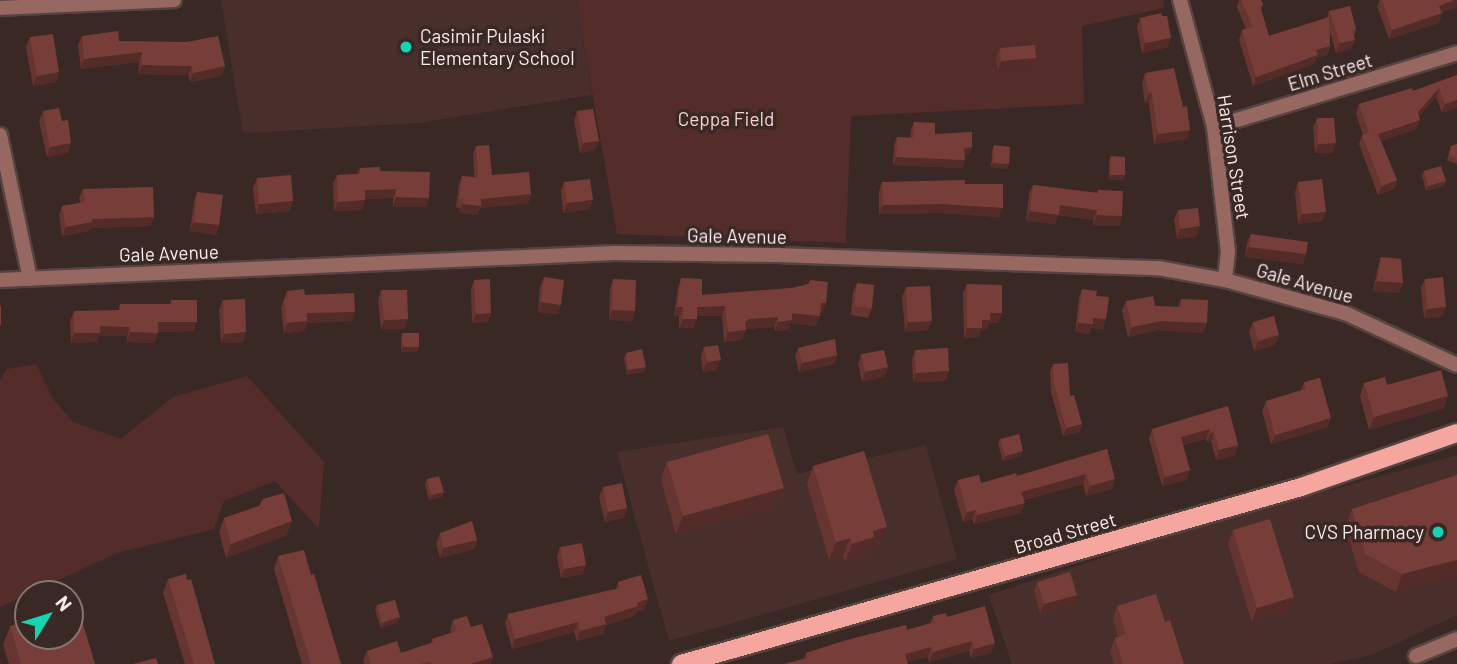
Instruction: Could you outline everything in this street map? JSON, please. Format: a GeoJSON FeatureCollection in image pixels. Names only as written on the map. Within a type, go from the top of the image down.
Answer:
{"type":"FeatureCollection","features":[{"type":"Feature","properties":{"kind":"main road","name":"Broad Street"},"geometry":{"type":"LineString","coordinates":[[681,664],[1301,487],[1457,433]]}},
{"type":"Feature","properties":{"kind":"street"},"geometry":{"type":"LineString","coordinates":[[0,8],[174,0]]}},
{"type":"Feature","properties":{"kind":"street","name":"Harrison Street"},"geometry":{"type":"LineString","coordinates":[[1180,0],[1214,127],[1226,231],[1225,280]]}},
{"type":"Feature","properties":{"kind":"street","name":"Elm Street"},"geometry":{"type":"LineString","coordinates":[[1214,127],[1457,52]]}},
{"type":"Feature","properties":{"kind":"street"},"geometry":{"type":"LineString","coordinates":[[0,135],[30,279]]}},
{"type":"Feature","properties":{"kind":"street","name":"Gale Avenue"},"geometry":{"type":"LineString","coordinates":[[0,280],[636,254],[1158,268],[1225,280],[1345,313],[1457,365]]}},
{"type":"Feature","properties":{"kind":"street"},"geometry":{"type":"LineString","coordinates":[[1416,656],[1457,639]]}},
{"type":"Feature","properties":{"kind":"shaded area","name":"Casimir Pulaski Elementary School"},"geometry":{"type":"Polygon","coordinates":[[[221,0],[576,0],[592,95],[419,123],[243,133],[221,0]]]}},
{"type":"Feature","properties":{"kind":"shaded area"},"geometry":{"type":"Polygon","coordinates":[[[783,427],[797,474],[926,445],[957,559],[669,641],[617,452],[783,427]]]}},
{"type":"Feature","properties":{"kind":"shaded area"},"geometry":{"type":"Polygon","coordinates":[[[1457,455],[1457,615],[1372,655],[1330,664],[1012,664],[989,595],[1186,530],[1457,455]]]}},
{"type":"Feature","properties":{"kind":"green space","name":"Ceppa Field"},"geometry":{"type":"Polygon","coordinates":[[[576,0],[1163,0],[1164,8],[1082,26],[1084,104],[851,116],[846,243],[617,234],[576,0]]]}},
{"type":"Feature","properties":{"kind":"green space"},"geometry":{"type":"Polygon","coordinates":[[[36,364],[53,399],[73,422],[121,439],[173,397],[247,376],[324,462],[319,529],[275,481],[224,501],[214,529],[117,553],[58,580],[14,580],[14,601],[0,607],[0,381],[7,369],[36,364]]]}},
{"type":"Feature","properties":{"kind":"building"},"geometry":{"type":"Polygon","coordinates":[[[1241,0],[1261,0],[1263,5],[1260,6],[1269,36],[1329,17],[1330,46],[1316,50],[1318,55],[1256,77],[1242,30],[1253,27],[1241,0]]]}},
{"type":"Feature","properties":{"kind":"building"},"geometry":{"type":"Polygon","coordinates":[[[1382,0],[1454,0],[1439,6],[1442,13],[1392,30],[1382,0]]]}},
{"type":"Feature","properties":{"kind":"building"},"geometry":{"type":"Polygon","coordinates":[[[1350,6],[1356,29],[1352,30],[1355,40],[1340,43],[1329,11],[1350,6]]]}},
{"type":"Feature","properties":{"kind":"building"},"geometry":{"type":"Polygon","coordinates":[[[1161,13],[1162,16],[1167,16],[1171,38],[1145,43],[1140,18],[1161,13]]]}},
{"type":"Feature","properties":{"kind":"building"},"geometry":{"type":"Polygon","coordinates":[[[118,31],[119,41],[187,42],[218,36],[225,66],[193,73],[192,66],[142,65],[142,52],[84,59],[82,36],[118,31]]]}},
{"type":"Feature","properties":{"kind":"building"},"geometry":{"type":"Polygon","coordinates":[[[53,34],[59,72],[37,76],[30,37],[53,34]]]}},
{"type":"Feature","properties":{"kind":"building"},"geometry":{"type":"Polygon","coordinates":[[[1035,45],[1036,58],[1001,61],[1000,48],[1035,45]]]}},
{"type":"Feature","properties":{"kind":"building"},"geometry":{"type":"Polygon","coordinates":[[[1174,68],[1183,107],[1187,106],[1190,130],[1158,134],[1152,93],[1149,94],[1145,73],[1174,68]]]}},
{"type":"Feature","properties":{"kind":"building"},"geometry":{"type":"Polygon","coordinates":[[[1457,75],[1457,100],[1445,104],[1439,88],[1418,112],[1420,120],[1378,134],[1397,180],[1382,186],[1362,135],[1369,133],[1359,104],[1412,88],[1413,91],[1457,75]]]}},
{"type":"Feature","properties":{"kind":"building"},"geometry":{"type":"Polygon","coordinates":[[[59,108],[62,121],[68,120],[71,143],[50,147],[43,111],[59,108]]]}},
{"type":"Feature","properties":{"kind":"building"},"geometry":{"type":"Polygon","coordinates":[[[593,109],[599,141],[583,143],[577,111],[593,109]]]}},
{"type":"Feature","properties":{"kind":"building"},"geometry":{"type":"Polygon","coordinates":[[[1317,118],[1334,118],[1336,143],[1318,144],[1317,118]]]}},
{"type":"Feature","properties":{"kind":"building"},"geometry":{"type":"Polygon","coordinates":[[[914,122],[935,123],[935,134],[972,132],[972,147],[964,148],[965,160],[896,157],[897,137],[913,138],[914,122]]]}},
{"type":"Feature","properties":{"kind":"building"},"geometry":{"type":"Polygon","coordinates":[[[1457,144],[1457,159],[1449,155],[1451,146],[1457,144]]]}},
{"type":"Feature","properties":{"kind":"building"},"geometry":{"type":"Polygon","coordinates":[[[489,145],[492,175],[529,172],[531,194],[481,199],[481,206],[463,204],[463,199],[459,199],[462,176],[478,178],[476,146],[489,145]]]}},
{"type":"Feature","properties":{"kind":"building"},"geometry":{"type":"Polygon","coordinates":[[[994,145],[1010,147],[1009,164],[993,163],[994,145]]]}},
{"type":"Feature","properties":{"kind":"building"},"geometry":{"type":"Polygon","coordinates":[[[1111,156],[1125,157],[1125,175],[1110,175],[1111,156]]]}},
{"type":"Feature","properties":{"kind":"building"},"geometry":{"type":"Polygon","coordinates":[[[1441,166],[1446,181],[1428,186],[1424,171],[1441,166]]]}},
{"type":"Feature","properties":{"kind":"building"},"geometry":{"type":"Polygon","coordinates":[[[380,167],[380,171],[430,172],[429,198],[396,197],[396,189],[365,190],[365,200],[338,202],[337,175],[360,174],[360,168],[380,167]]]}},
{"type":"Feature","properties":{"kind":"building"},"geometry":{"type":"Polygon","coordinates":[[[291,175],[293,201],[259,204],[257,178],[291,175]]]}},
{"type":"Feature","properties":{"kind":"building"},"geometry":{"type":"Polygon","coordinates":[[[590,179],[593,200],[567,203],[564,182],[590,179]]]}},
{"type":"Feature","properties":{"kind":"building"},"geometry":{"type":"Polygon","coordinates":[[[1322,179],[1326,212],[1302,214],[1298,182],[1322,179]]]}},
{"type":"Feature","properties":{"kind":"building"},"geometry":{"type":"Polygon","coordinates":[[[965,180],[965,184],[1003,184],[1003,208],[942,204],[883,205],[882,182],[965,180]]]}},
{"type":"Feature","properties":{"kind":"building"},"geometry":{"type":"Polygon","coordinates":[[[1033,185],[1098,193],[1098,190],[1123,191],[1122,216],[1097,215],[1097,210],[1060,205],[1059,215],[1030,211],[1033,185]]]}},
{"type":"Feature","properties":{"kind":"building"},"geometry":{"type":"Polygon","coordinates":[[[153,187],[154,217],[92,219],[92,222],[66,227],[62,206],[85,202],[83,189],[153,187]]]}},
{"type":"Feature","properties":{"kind":"building"},"geometry":{"type":"Polygon","coordinates":[[[197,192],[223,195],[219,225],[194,222],[197,192]]]}},
{"type":"Feature","properties":{"kind":"building"},"geometry":{"type":"Polygon","coordinates":[[[1198,208],[1200,226],[1180,229],[1178,210],[1198,208]]]}},
{"type":"Feature","properties":{"kind":"building"},"geometry":{"type":"Polygon","coordinates":[[[1251,234],[1308,242],[1306,254],[1249,247],[1251,234]]]}},
{"type":"Feature","properties":{"kind":"building"},"geometry":{"type":"Polygon","coordinates":[[[1381,257],[1401,259],[1403,283],[1377,281],[1381,257]]]}},
{"type":"Feature","properties":{"kind":"building"},"geometry":{"type":"Polygon","coordinates":[[[544,277],[564,280],[561,305],[541,302],[544,277]]]}},
{"type":"Feature","properties":{"kind":"building"},"geometry":{"type":"Polygon","coordinates":[[[1443,277],[1446,307],[1427,309],[1425,279],[1443,277]]]}},
{"type":"Feature","properties":{"kind":"building"},"geometry":{"type":"Polygon","coordinates":[[[681,278],[702,279],[702,295],[792,288],[809,284],[810,280],[828,282],[826,303],[821,303],[820,316],[792,313],[792,320],[778,322],[778,317],[749,319],[745,323],[746,330],[728,332],[725,306],[697,307],[697,319],[683,319],[683,307],[677,307],[681,278]]]}},
{"type":"Feature","properties":{"kind":"building"},"geometry":{"type":"Polygon","coordinates":[[[490,279],[491,313],[476,314],[474,280],[490,279]]]}},
{"type":"Feature","properties":{"kind":"building"},"geometry":{"type":"Polygon","coordinates":[[[613,279],[636,280],[635,311],[612,310],[613,279]]]}},
{"type":"Feature","properties":{"kind":"building"},"geometry":{"type":"Polygon","coordinates":[[[857,283],[874,285],[872,308],[854,306],[857,283]]]}},
{"type":"Feature","properties":{"kind":"building"},"geometry":{"type":"Polygon","coordinates":[[[967,284],[1002,285],[1002,313],[990,313],[990,320],[982,320],[982,328],[967,328],[967,284]]]}},
{"type":"Feature","properties":{"kind":"building"},"geometry":{"type":"Polygon","coordinates":[[[930,286],[932,321],[908,322],[906,287],[930,286]]]}},
{"type":"Feature","properties":{"kind":"building"},"geometry":{"type":"Polygon","coordinates":[[[304,289],[305,295],[354,293],[355,312],[307,313],[307,321],[287,323],[284,299],[288,298],[287,291],[304,289]]]}},
{"type":"Feature","properties":{"kind":"building"},"geometry":{"type":"Polygon","coordinates":[[[1082,289],[1097,291],[1096,296],[1109,297],[1106,319],[1093,318],[1093,324],[1078,323],[1082,289]]]}},
{"type":"Feature","properties":{"kind":"building"},"geometry":{"type":"Polygon","coordinates":[[[381,290],[407,290],[408,319],[384,320],[381,290]]]}},
{"type":"Feature","properties":{"kind":"building"},"geometry":{"type":"Polygon","coordinates":[[[1153,296],[1155,306],[1181,307],[1181,299],[1208,300],[1207,323],[1161,321],[1132,327],[1126,301],[1153,296]]]}},
{"type":"Feature","properties":{"kind":"building"},"geometry":{"type":"Polygon","coordinates":[[[245,299],[246,332],[224,334],[223,300],[245,299]]]}},
{"type":"Feature","properties":{"kind":"building"},"geometry":{"type":"Polygon","coordinates":[[[171,300],[197,300],[197,322],[158,322],[158,333],[130,332],[130,327],[100,326],[100,333],[74,333],[74,311],[120,310],[120,304],[171,304],[171,300]]]}},
{"type":"Feature","properties":{"kind":"building"},"geometry":{"type":"Polygon","coordinates":[[[1274,316],[1279,335],[1258,341],[1253,322],[1274,316]]]}},
{"type":"Feature","properties":{"kind":"building"},"geometry":{"type":"Polygon","coordinates":[[[402,333],[419,333],[419,347],[403,347],[402,333]]]}},
{"type":"Feature","properties":{"kind":"building"},"geometry":{"type":"Polygon","coordinates":[[[835,339],[837,355],[802,363],[798,348],[835,339]]]}},
{"type":"Feature","properties":{"kind":"building"},"geometry":{"type":"Polygon","coordinates":[[[718,345],[721,360],[707,362],[704,347],[718,345]]]}},
{"type":"Feature","properties":{"kind":"building"},"geometry":{"type":"Polygon","coordinates":[[[948,348],[949,371],[916,373],[915,350],[948,348]]]}},
{"type":"Feature","properties":{"kind":"building"},"geometry":{"type":"Polygon","coordinates":[[[642,349],[646,367],[628,370],[626,353],[642,349]]]}},
{"type":"Feature","properties":{"kind":"building"},"geometry":{"type":"Polygon","coordinates":[[[884,350],[888,367],[865,372],[861,354],[884,350]]]}},
{"type":"Feature","properties":{"kind":"building"},"geometry":{"type":"Polygon","coordinates":[[[1068,363],[1070,396],[1074,395],[1082,424],[1066,428],[1054,384],[1053,364],[1068,363]]]}},
{"type":"Feature","properties":{"kind":"building"},"geometry":{"type":"Polygon","coordinates":[[[1441,370],[1448,396],[1374,417],[1364,383],[1385,377],[1387,385],[1441,370]]]}},
{"type":"Feature","properties":{"kind":"building"},"geometry":{"type":"Polygon","coordinates":[[[1320,378],[1331,418],[1275,435],[1266,401],[1306,389],[1304,382],[1320,378]]]}},
{"type":"Feature","properties":{"kind":"building"},"geometry":{"type":"Polygon","coordinates":[[[1228,406],[1238,445],[1219,450],[1214,432],[1210,433],[1210,429],[1181,437],[1190,470],[1165,477],[1152,429],[1228,406]]]}},
{"type":"Feature","properties":{"kind":"building"},"geometry":{"type":"Polygon","coordinates":[[[768,434],[784,488],[683,516],[667,462],[768,434]]]}},
{"type":"Feature","properties":{"kind":"building"},"geometry":{"type":"Polygon","coordinates":[[[1019,434],[1023,451],[1005,456],[1000,439],[1019,434]]]}},
{"type":"Feature","properties":{"kind":"building"},"geometry":{"type":"Polygon","coordinates":[[[1107,449],[1115,479],[1090,486],[1086,474],[1021,492],[1025,503],[977,515],[976,510],[967,512],[958,480],[979,475],[981,483],[1016,473],[1017,476],[1107,449]]]}},
{"type":"Feature","properties":{"kind":"building"},"geometry":{"type":"Polygon","coordinates":[[[864,451],[887,527],[873,531],[874,537],[852,544],[850,538],[836,542],[813,466],[864,451]]]}},
{"type":"Feature","properties":{"kind":"building"},"geometry":{"type":"Polygon","coordinates":[[[1457,475],[1457,560],[1402,574],[1365,554],[1352,509],[1457,475]]]}},
{"type":"Feature","properties":{"kind":"building"},"geometry":{"type":"Polygon","coordinates":[[[439,476],[444,492],[431,495],[427,479],[439,476]]]}},
{"type":"Feature","properties":{"kind":"building"},"geometry":{"type":"Polygon","coordinates":[[[622,483],[627,508],[608,512],[603,487],[622,483]]]}},
{"type":"Feature","properties":{"kind":"building"},"geometry":{"type":"Polygon","coordinates":[[[284,493],[292,521],[231,544],[224,518],[259,506],[263,499],[284,493]]]}},
{"type":"Feature","properties":{"kind":"building"},"geometry":{"type":"Polygon","coordinates":[[[1270,519],[1294,597],[1257,608],[1233,530],[1270,519]]]}},
{"type":"Feature","properties":{"kind":"building"},"geometry":{"type":"Polygon","coordinates":[[[472,521],[477,540],[443,548],[440,533],[472,521]]]}},
{"type":"Feature","properties":{"kind":"building"},"geometry":{"type":"Polygon","coordinates":[[[582,543],[586,565],[564,569],[560,547],[582,543]]]}},
{"type":"Feature","properties":{"kind":"building"},"geometry":{"type":"Polygon","coordinates":[[[304,550],[311,575],[314,574],[341,664],[311,664],[278,556],[304,550]]]}},
{"type":"Feature","properties":{"kind":"building"},"geometry":{"type":"Polygon","coordinates":[[[1070,572],[1077,595],[1044,604],[1037,582],[1070,572]]]}},
{"type":"Feature","properties":{"kind":"building"},"geometry":{"type":"Polygon","coordinates":[[[186,574],[187,580],[191,579],[215,664],[194,664],[168,579],[186,574]]]}},
{"type":"Feature","properties":{"kind":"building"},"geometry":{"type":"Polygon","coordinates":[[[641,575],[648,599],[637,603],[638,606],[604,617],[606,624],[580,631],[578,622],[515,639],[508,614],[620,588],[618,582],[641,575]]]}},
{"type":"Feature","properties":{"kind":"building"},"geometry":{"type":"Polygon","coordinates":[[[1156,594],[1165,622],[1170,620],[1184,664],[1123,664],[1115,638],[1126,634],[1117,606],[1156,594]]]}},
{"type":"Feature","properties":{"kind":"building"},"geometry":{"type":"Polygon","coordinates":[[[395,600],[400,617],[382,623],[377,605],[395,600]]]}},
{"type":"Feature","properties":{"kind":"building"},"geometry":{"type":"Polygon","coordinates":[[[985,606],[995,643],[974,649],[972,641],[933,652],[931,647],[905,654],[908,664],[784,664],[807,658],[806,653],[843,641],[906,625],[907,630],[934,622],[933,616],[946,613],[947,617],[985,606]]]}},
{"type":"Feature","properties":{"kind":"building"},"geometry":{"type":"Polygon","coordinates":[[[467,616],[471,627],[482,624],[493,657],[470,664],[431,664],[430,661],[420,664],[371,664],[367,651],[397,641],[401,653],[434,642],[432,639],[457,631],[453,620],[467,616]]]}},
{"type":"Feature","properties":{"kind":"building"},"geometry":{"type":"Polygon","coordinates":[[[84,627],[95,664],[21,664],[17,650],[84,650],[84,627]]]}},
{"type":"Feature","properties":{"kind":"building"},"geometry":{"type":"Polygon","coordinates":[[[156,658],[158,664],[133,664],[156,658]]]}},
{"type":"Feature","properties":{"kind":"place","name":"Casimir Pulaski Elementary School"},"geometry":{"type":"Point","coordinates":[406,47]}},
{"type":"Feature","properties":{"kind":"place","name":"CVS Pharmacy"},"geometry":{"type":"Point","coordinates":[1438,532]}}]}
